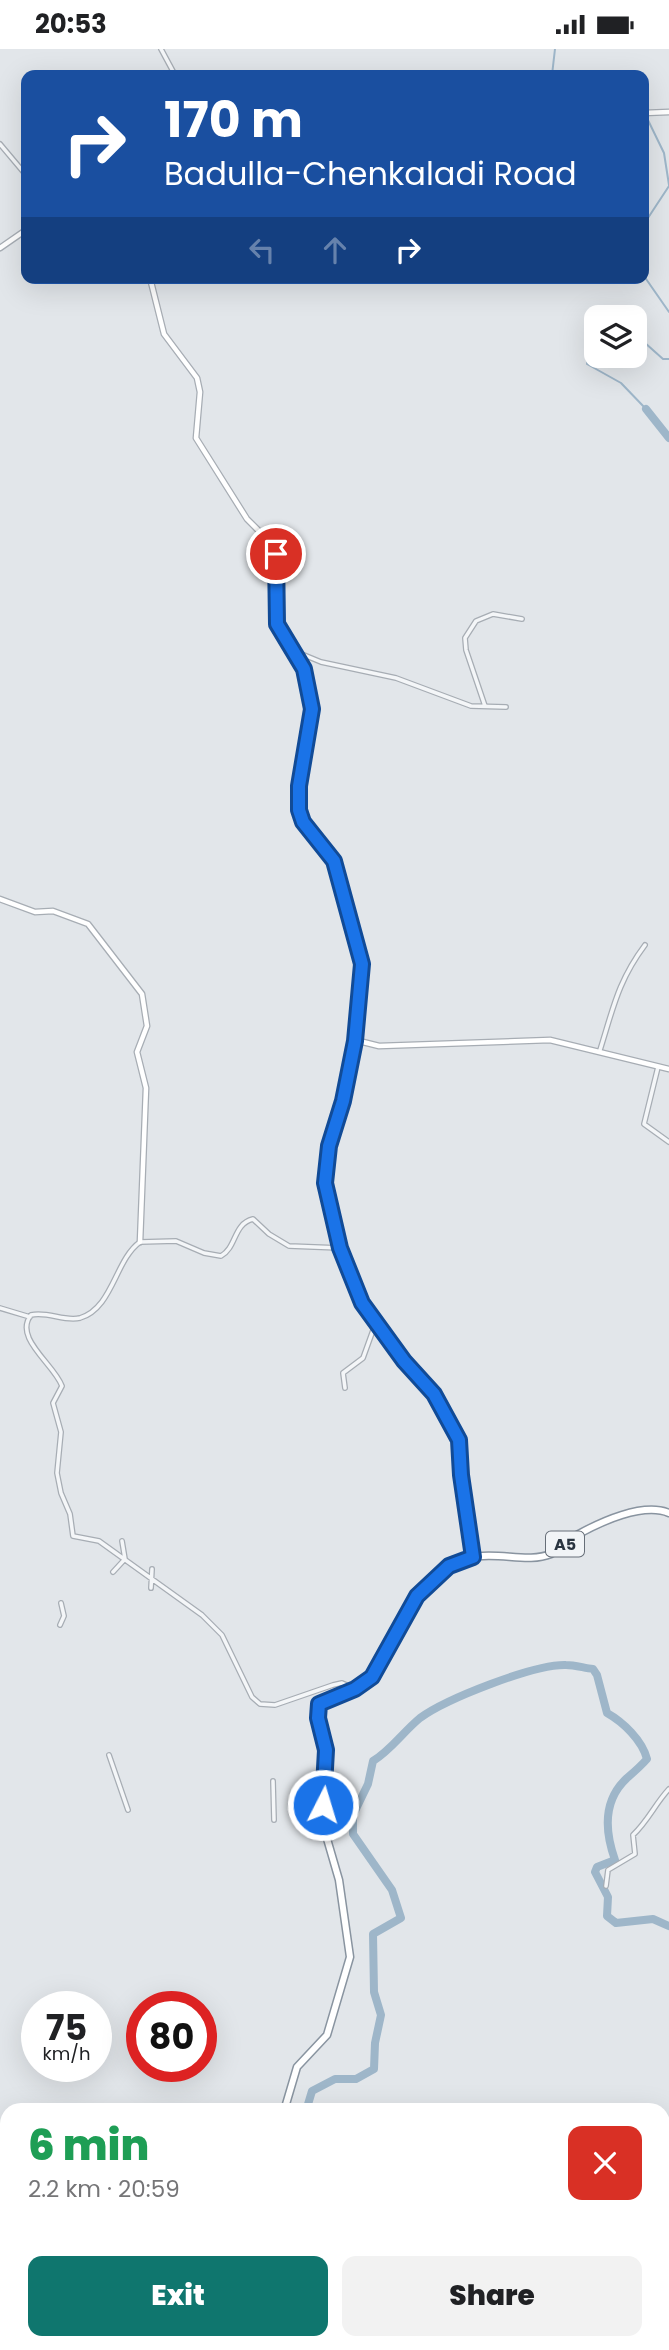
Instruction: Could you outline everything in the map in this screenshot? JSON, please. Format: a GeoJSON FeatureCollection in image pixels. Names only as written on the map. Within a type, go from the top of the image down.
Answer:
{"type":"FeatureCollection","features":[{"type":"Feature","properties":{"kind":"highway","name":"A5"},"geometry":{"type":"LineString","coordinates":[[286,2103],[297,2067],[327,2035],[350,1957],[339,1880],[323,1825],[326,1750],[317,1711],[319,1704],[355,1689],[379,1668],[417,1596],[449,1566],[473,1557],[551,1554],[578,1534],[616,1518],[646,1510],[669,1513]]}},
{"type":"Feature","properties":{"kind":"main road"},"geometry":{"type":"LineString","coordinates":[[649,113],[669,112]]}},
{"type":"Feature","properties":{"kind":"main road"},"geometry":{"type":"LineString","coordinates":[[0,248],[21,233]]}},
{"type":"Feature","properties":{"kind":"main road"},"geometry":{"type":"LineString","coordinates":[[152,284],[164,334],[197,377],[200,392],[196,439],[247,519],[276,548],[277,624],[304,669],[312,709],[299,786],[299,810],[303,822],[334,861],[362,964],[355,1041],[379,1046],[502,1043],[540,1039],[669,1069]]}},
{"type":"Feature","properties":{"kind":"main road"},"geometry":{"type":"LineString","coordinates":[[0,899],[35,912],[53,911],[88,924],[142,994],[147,1025],[137,1052],[146,1088],[140,1242]]}},
{"type":"Feature","properties":{"kind":"street"},"geometry":{"type":"LineString","coordinates":[[161,49],[172,70]]}},
{"type":"Feature","properties":{"kind":"street"},"geometry":{"type":"LineString","coordinates":[[0,144],[21,169]]}},
{"type":"Feature","properties":{"kind":"street"},"geometry":{"type":"LineString","coordinates":[[485,706],[466,650],[465,638],[476,621],[493,614],[522,619]]}},
{"type":"Feature","properties":{"kind":"street"},"geometry":{"type":"LineString","coordinates":[[290,649],[321,661],[396,678],[471,706],[506,707]]}},
{"type":"Feature","properties":{"kind":"street"},"geometry":{"type":"LineString","coordinates":[[600,1051],[615,995],[628,968],[645,945]]}},
{"type":"Feature","properties":{"kind":"street"},"geometry":{"type":"LineString","coordinates":[[355,1041],[325,1173],[340,1248],[362,1303],[404,1361],[434,1394],[459,1440],[461,1475],[473,1557]]}},
{"type":"Feature","properties":{"kind":"street"},"geometry":{"type":"LineString","coordinates":[[658,1067],[644,1124],[669,1142]]}},
{"type":"Feature","properties":{"kind":"street"},"geometry":{"type":"LineString","coordinates":[[0,1308],[30,1317],[45,1314],[72,1319],[86,1315],[101,1300],[140,1242],[176,1241],[204,1253],[221,1256],[230,1248],[240,1227],[253,1219],[269,1234],[289,1246],[340,1248]]}},
{"type":"Feature","properties":{"kind":"street"},"geometry":{"type":"LineString","coordinates":[[30,1317],[27,1335],[34,1348],[51,1363],[62,1386],[53,1403],[61,1432],[57,1473],[70,1514],[73,1536],[91,1537],[202,1615],[222,1635],[252,1697],[260,1704],[275,1705],[342,1683],[355,1689]]}},
{"type":"Feature","properties":{"kind":"street"},"geometry":{"type":"LineString","coordinates":[[345,1388],[342,1373],[363,1358],[376,1322]]}},
{"type":"Feature","properties":{"kind":"street"},"geometry":{"type":"LineString","coordinates":[[122,1541],[125,1559]]}},
{"type":"Feature","properties":{"kind":"street"},"geometry":{"type":"LineString","coordinates":[[113,1571],[125,1559]]}},
{"type":"Feature","properties":{"kind":"street"},"geometry":{"type":"LineString","coordinates":[[151,1588],[152,1569]]}},
{"type":"Feature","properties":{"kind":"street"},"geometry":{"type":"LineString","coordinates":[[60,1625],[64,1616],[61,1603]]}},
{"type":"Feature","properties":{"kind":"street"},"geometry":{"type":"LineString","coordinates":[[109,1755],[128,1810]]}},
{"type":"Feature","properties":{"kind":"street"},"geometry":{"type":"LineString","coordinates":[[272,1781],[274,1821]]}},
{"type":"Feature","properties":{"kind":"street"},"geometry":{"type":"LineString","coordinates":[[606,1886],[608,1870],[635,1854],[633,1835],[647,1821],[653,1806],[669,1789]]}},
{"type":"Feature","properties":{"kind":"waterway"},"geometry":{"type":"LineString","coordinates":[[553,70],[555,49]]}},
{"type":"Feature","properties":{"kind":"waterway"},"geometry":{"type":"LineString","coordinates":[[649,122],[664,153],[669,185]]}},
{"type":"Feature","properties":{"kind":"waterway"},"geometry":{"type":"LineString","coordinates":[[649,216],[669,186]]}},
{"type":"Feature","properties":{"kind":"waterway"},"geometry":{"type":"LineString","coordinates":[[649,283],[669,312]]}},
{"type":"Feature","properties":{"kind":"waterway"},"geometry":{"type":"LineString","coordinates":[[647,345],[663,359],[669,359]]}},
{"type":"Feature","properties":{"kind":"waterway"},"geometry":{"type":"LineString","coordinates":[[594,368],[621,383],[646,409]]}},
{"type":"Feature","properties":{"kind":"waterway"},"geometry":{"type":"LineString","coordinates":[[646,409],[669,438]]}},
{"type":"Feature","properties":{"kind":"waterway"},"geometry":{"type":"LineString","coordinates":[[308,2103],[312,2091],[335,2079],[356,2079],[374,2069],[375,2043],[381,2015],[374,1992],[373,1934],[401,1918],[392,1890],[353,1834],[353,1815],[368,1784],[373,1761],[432,1710],[491,1684],[533,1670],[566,1665],[593,1669],[607,1713],[631,1732],[647,1759],[619,1787],[610,1807],[609,1839],[615,1860],[597,1867],[595,1872],[608,1897],[607,1916],[616,1923],[653,1919],[669,1926]]}},
{"type":"Feature","properties":{"kind":"route"},"geometry":{"type":"LineString","coordinates":[[276,554],[278,568],[274,604],[277,624],[304,669],[312,709],[299,786],[299,810],[303,822],[324,845],[334,861],[355,928],[362,964],[355,1041],[325,1173],[329,1206],[340,1248],[362,1303],[404,1361],[434,1394],[443,1415],[459,1440],[461,1475],[473,1557],[449,1566],[417,1596],[372,1677],[363,1685],[334,1695],[319,1704],[318,1718],[324,1733],[326,1750],[323,1805]]}}]}
